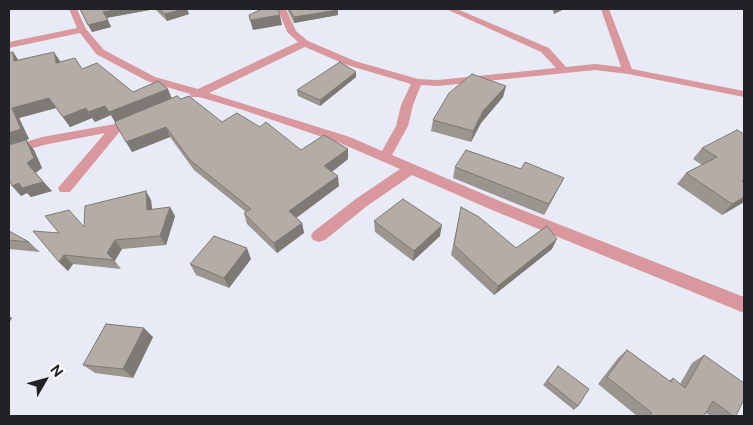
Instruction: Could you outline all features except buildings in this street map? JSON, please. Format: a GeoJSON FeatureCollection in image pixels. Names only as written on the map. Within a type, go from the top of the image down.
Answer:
{"type":"FeatureCollection","features":[{"type":"Feature","properties":{"kind":"street"},"geometry":{"type":"LineString","coordinates":[[73,9],[82,30],[100,52],[150,79],[344,140],[498,206],[744,306]]}},
{"type":"Feature","properties":{"kind":"street"},"geometry":{"type":"LineString","coordinates":[[282,9],[292,32],[305,43],[351,63],[417,82],[438,83],[594,67],[628,71],[744,94]]}},
{"type":"Feature","properties":{"kind":"street"},"geometry":{"type":"LineString","coordinates":[[450,9],[544,50],[553,57],[563,70]]}},
{"type":"Feature","properties":{"kind":"street"},"geometry":{"type":"LineString","coordinates":[[606,9],[628,71]]}},
{"type":"Feature","properties":{"kind":"street"},"geometry":{"type":"LineString","coordinates":[[9,46],[82,30]]}},
{"type":"Feature","properties":{"kind":"street"},"geometry":{"type":"LineString","coordinates":[[181,101],[305,43]]}},
{"type":"Feature","properties":{"kind":"street"},"geometry":{"type":"LineString","coordinates":[[384,158],[402,126],[407,105],[417,82]]}},
{"type":"Feature","properties":{"kind":"street"},"geometry":{"type":"LineString","coordinates":[[9,151],[42,142],[117,127],[149,115]]}},
{"type":"Feature","properties":{"kind":"street"},"geometry":{"type":"LineString","coordinates":[[65,188],[117,127]]}},
{"type":"Feature","properties":{"kind":"street"},"geometry":{"type":"LineString","coordinates":[[319,236],[362,202],[411,169]]}}]}
